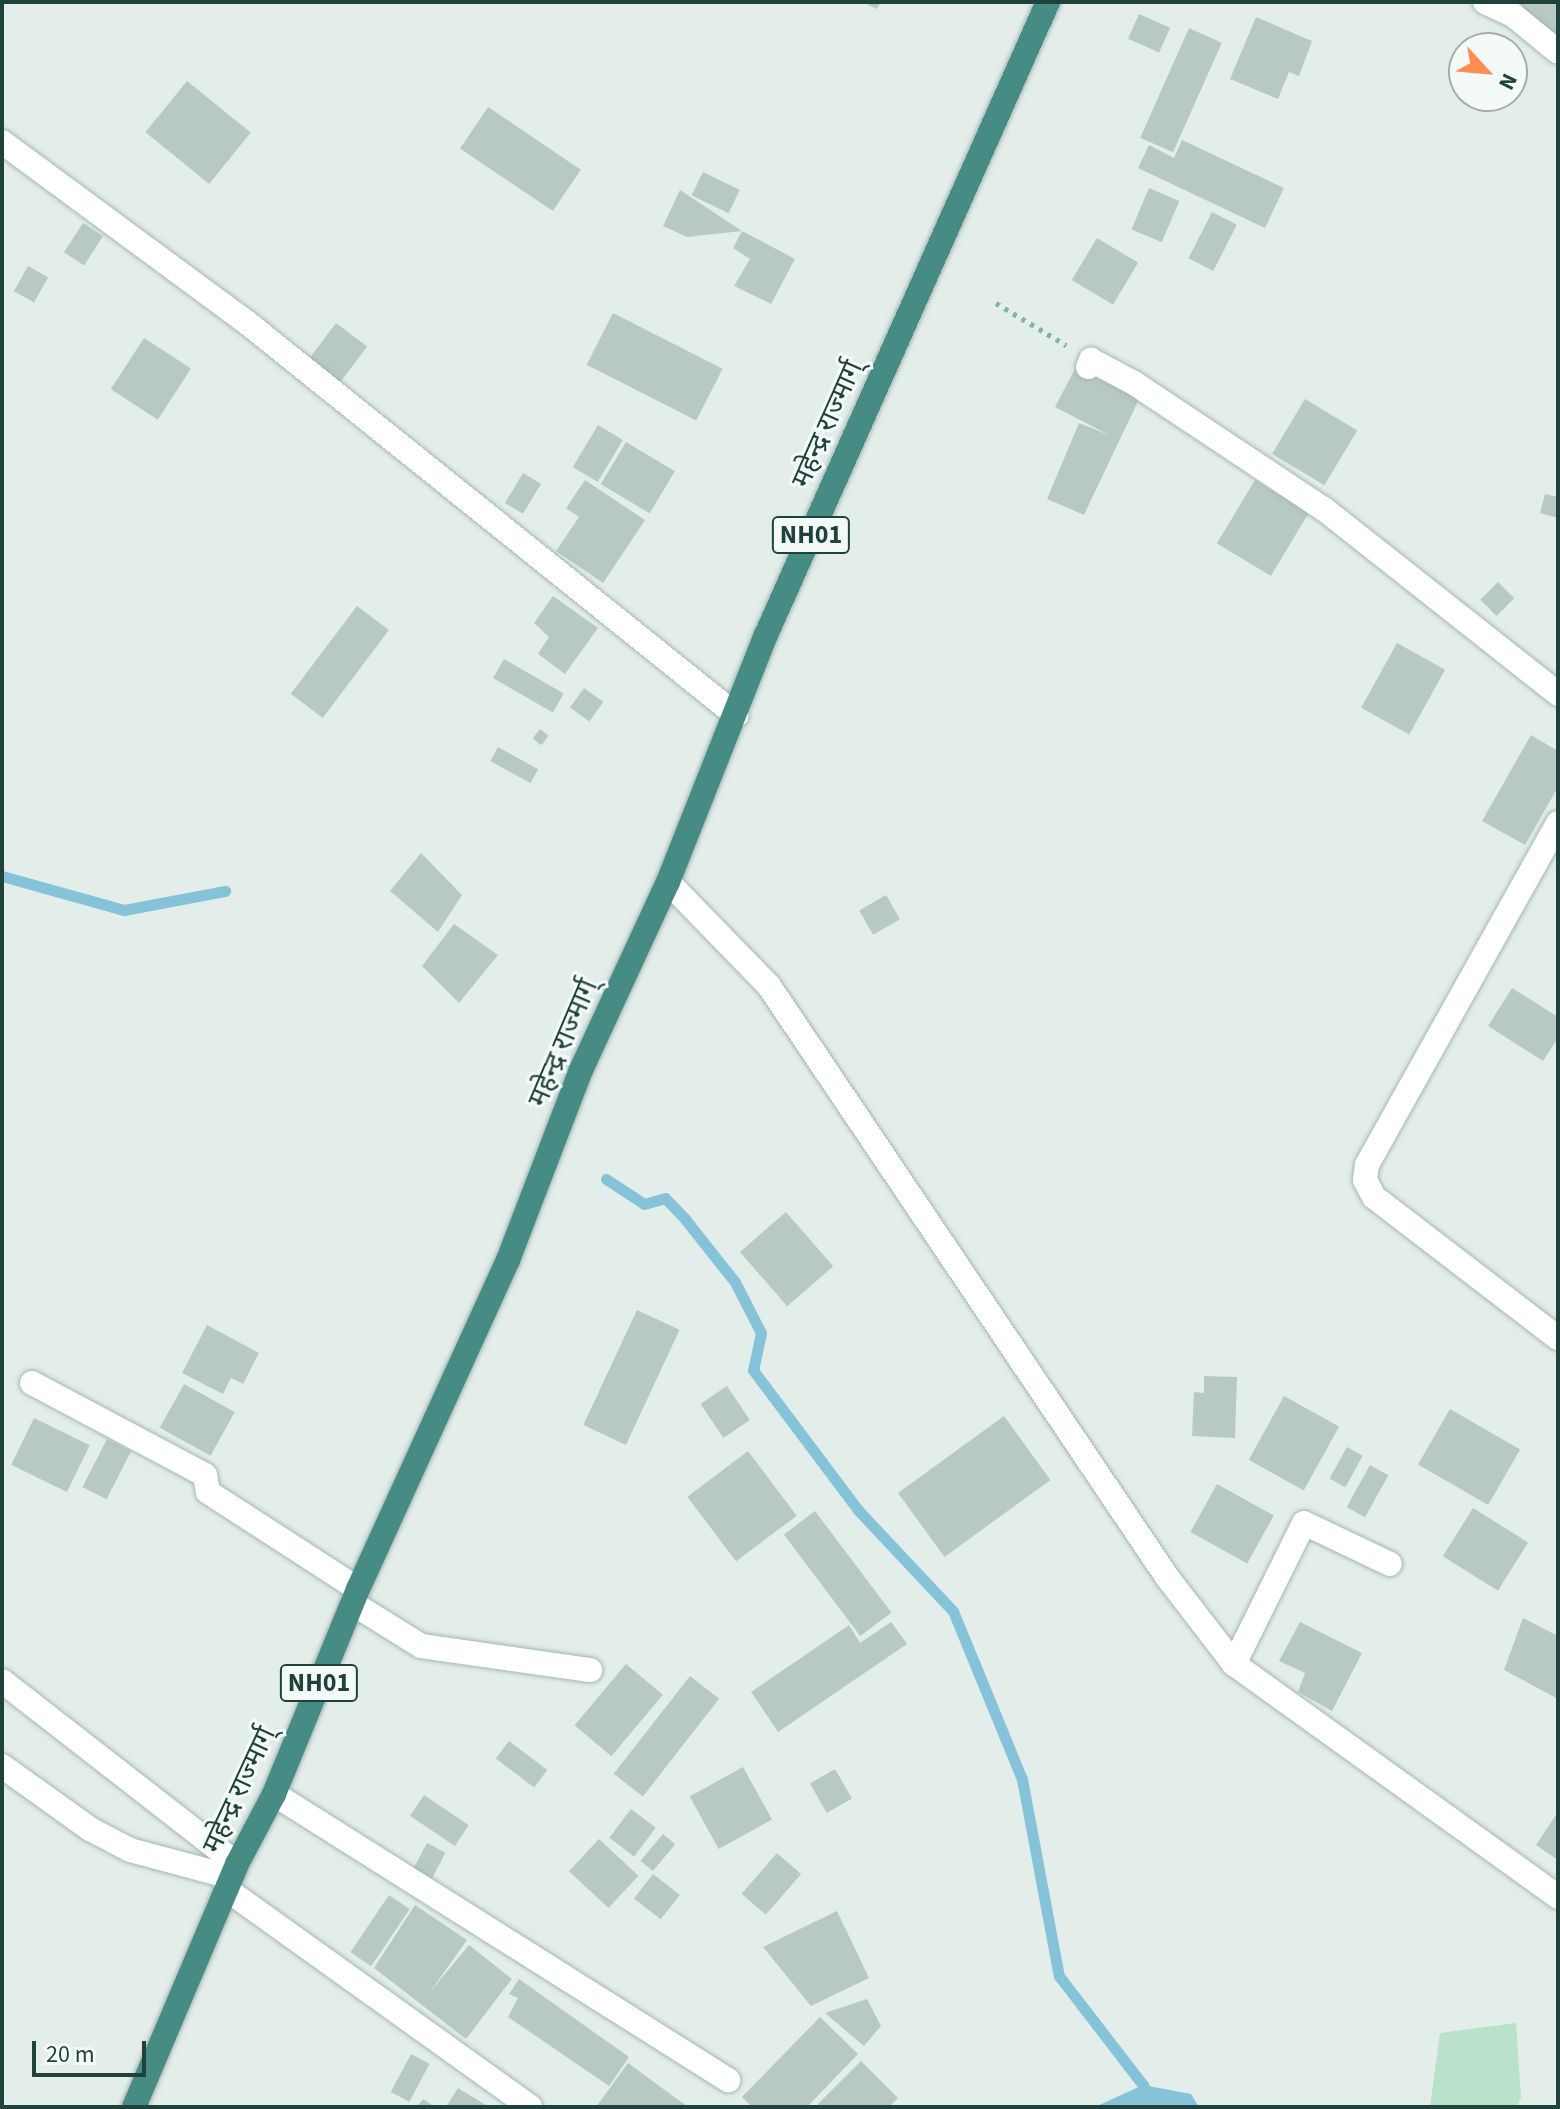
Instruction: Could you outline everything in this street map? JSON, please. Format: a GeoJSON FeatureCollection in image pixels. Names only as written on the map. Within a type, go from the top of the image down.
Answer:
{"type":"FeatureCollection","features":[{"type":"Feature","properties":{"kind":"highway","name":"महेन्द्र राज्मार्ग्"},"geometry":{"type":"LineString","coordinates":[[134,2107],[231,1877],[274,1794],[355,1596],[508,1260],[581,1070],[668,882],[766,635],[1048,2]]}},
{"type":"Feature","properties":{"kind":"street"},"geometry":{"type":"LineString","coordinates":[[1485,2],[1513,15],[1557,51]]}},
{"type":"Feature","properties":{"kind":"street"},"geometry":{"type":"LineString","coordinates":[[2,142],[245,321],[736,715]]}},
{"type":"Feature","properties":{"kind":"street"},"geometry":{"type":"LineString","coordinates":[[1089,363],[1324,509],[1558,694]]}},
{"type":"Feature","properties":{"kind":"street"},"geometry":{"type":"LineString","coordinates":[[1558,823],[1367,1165],[1365,1180],[1374,1197],[1558,1338]]}},
{"type":"Feature","properties":{"kind":"street"},"geometry":{"type":"LineString","coordinates":[[668,882],[769,986],[1167,1577],[1234,1664],[1558,1897]]}},
{"type":"Feature","properties":{"kind":"street"},"geometry":{"type":"LineString","coordinates":[[32,1383],[205,1475],[208,1492],[421,1646],[590,1670]]}},
{"type":"Feature","properties":{"kind":"street"},"geometry":{"type":"LineString","coordinates":[[1234,1664],[1304,1523],[1390,1564]]}},
{"type":"Feature","properties":{"kind":"street"},"geometry":{"type":"LineString","coordinates":[[2,1681],[231,1877],[530,2107]]}},
{"type":"Feature","properties":{"kind":"street"},"geometry":{"type":"LineString","coordinates":[[2,1766],[90,1829],[130,1850],[231,1877]]}},
{"type":"Feature","properties":{"kind":"street"},"geometry":{"type":"LineString","coordinates":[[274,1794],[728,2080]]}},
{"type":"Feature","properties":{"kind":"path"},"geometry":{"type":"LineString","coordinates":[[996,303],[1089,363]]}},
{"type":"Feature","properties":{"kind":"green space"},"geometry":{"type":"Polygon","coordinates":[[[1516,2023],[1521,2097],[1517,2107],[1430,2107],[1440,2033],[1516,2023]]]}},
{"type":"Feature","properties":{"kind":"water"},"geometry":{"type":"Polygon","coordinates":[[[1143,2085],[1191,2094],[1199,2107],[1095,2107],[1143,2085]]]}},
{"type":"Feature","properties":{"kind":"building"},"geometry":{"type":"Polygon","coordinates":[[[862,2],[881,2],[877,9],[862,2]]]}},
{"type":"Feature","properties":{"kind":"building"},"geometry":{"type":"Polygon","coordinates":[[[1523,2],[1558,2],[1558,43],[1519,7],[1523,2]]]}},
{"type":"Feature","properties":{"kind":"building"},"geometry":{"type":"Polygon","coordinates":[[[1139,14],[1170,28],[1159,52],[1128,39],[1139,14]]]}},
{"type":"Feature","properties":{"kind":"building"},"geometry":{"type":"Polygon","coordinates":[[[1256,17],[1312,41],[1299,76],[1289,72],[1278,99],[1230,79],[1256,17]]]}},
{"type":"Feature","properties":{"kind":"building"},"geometry":{"type":"Polygon","coordinates":[[[1189,28],[1222,43],[1173,152],[1140,138],[1189,28]]]}},
{"type":"Feature","properties":{"kind":"building"},"geometry":{"type":"Polygon","coordinates":[[[187,81],[251,133],[209,184],[145,132],[187,81]]]}},
{"type":"Feature","properties":{"kind":"building"},"geometry":{"type":"Polygon","coordinates":[[[488,107],[581,170],[553,211],[460,148],[488,107]]]}},
{"type":"Feature","properties":{"kind":"building"},"geometry":{"type":"Polygon","coordinates":[[[1182,140],[1284,188],[1265,228],[1138,168],[1149,145],[1174,158],[1182,140]]]}},
{"type":"Feature","properties":{"kind":"building"},"geometry":{"type":"Polygon","coordinates":[[[703,172],[740,190],[728,213],[692,195],[703,172]]]}},
{"type":"Feature","properties":{"kind":"building"},"geometry":{"type":"Polygon","coordinates":[[[1149,188],[1179,201],[1162,242],[1131,229],[1149,188]]]}},
{"type":"Feature","properties":{"kind":"building"},"geometry":{"type":"Polygon","coordinates":[[[680,190],[742,231],[687,237],[663,226],[680,190]]]}},
{"type":"Feature","properties":{"kind":"building"},"geometry":{"type":"Polygon","coordinates":[[[1212,212],[1237,225],[1213,271],[1188,258],[1212,212]]]}},
{"type":"Feature","properties":{"kind":"building"},"geometry":{"type":"Polygon","coordinates":[[[83,223],[103,236],[84,265],[64,252],[83,223]]]}},
{"type":"Feature","properties":{"kind":"building"},"geometry":{"type":"Polygon","coordinates":[[[742,231],[795,259],[771,304],[734,286],[750,259],[733,248],[742,231]]]}},
{"type":"Feature","properties":{"kind":"building"},"geometry":{"type":"Polygon","coordinates":[[[1097,238],[1138,263],[1113,305],[1072,280],[1097,238]]]}},
{"type":"Feature","properties":{"kind":"building"},"geometry":{"type":"Polygon","coordinates":[[[28,266],[48,277],[34,303],[14,291],[28,266]]]}},
{"type":"Feature","properties":{"kind":"building"},"geometry":{"type":"Polygon","coordinates":[[[613,313],[723,369],[696,421],[587,365],[613,313]]]}},
{"type":"Feature","properties":{"kind":"building"},"geometry":{"type":"Polygon","coordinates":[[[336,323],[367,346],[335,389],[304,365],[336,323]]]}},
{"type":"Feature","properties":{"kind":"building"},"geometry":{"type":"Polygon","coordinates":[[[144,338],[191,368],[158,420],[111,389],[144,338]]]}},
{"type":"Feature","properties":{"kind":"building"},"geometry":{"type":"Polygon","coordinates":[[[1076,367],[1139,399],[1084,515],[1047,499],[1079,423],[1109,435],[1055,407],[1076,367]]]}},
{"type":"Feature","properties":{"kind":"building"},"geometry":{"type":"Polygon","coordinates":[[[1305,399],[1357,430],[1324,485],[1272,454],[1305,399]]]}},
{"type":"Feature","properties":{"kind":"building"},"geometry":{"type":"Polygon","coordinates":[[[598,425],[623,440],[598,482],[573,467],[598,425]]]}},
{"type":"Feature","properties":{"kind":"building"},"geometry":{"type":"Polygon","coordinates":[[[626,442],[675,471],[650,513],[601,484],[626,442]]]}},
{"type":"Feature","properties":{"kind":"building"},"geometry":{"type":"Polygon","coordinates":[[[523,473],[541,484],[523,514],[505,503],[523,473]]]}},
{"type":"Feature","properties":{"kind":"building"},"geometry":{"type":"Polygon","coordinates":[[[585,480],[645,520],[603,583],[556,551],[579,517],[566,508],[585,480]]]}},
{"type":"Feature","properties":{"kind":"building"},"geometry":{"type":"Polygon","coordinates":[[[1255,480],[1309,512],[1271,576],[1217,543],[1255,480]]]}},
{"type":"Feature","properties":{"kind":"building"},"geometry":{"type":"Polygon","coordinates":[[[1545,494],[1558,497],[1558,518],[1540,513],[1545,494]]]}},
{"type":"Feature","properties":{"kind":"building"},"geometry":{"type":"Polygon","coordinates":[[[1498,582],[1514,598],[1497,616],[1480,600],[1498,582]]]}},
{"type":"Feature","properties":{"kind":"building"},"geometry":{"type":"Polygon","coordinates":[[[553,596],[598,628],[565,674],[538,654],[549,637],[534,623],[553,596]]]}},
{"type":"Feature","properties":{"kind":"building"},"geometry":{"type":"Polygon","coordinates":[[[357,606],[389,630],[323,718],[291,694],[357,606]]]}},
{"type":"Feature","properties":{"kind":"building"},"geometry":{"type":"Polygon","coordinates":[[[1397,643],[1445,670],[1409,734],[1361,708],[1397,643]]]}},
{"type":"Feature","properties":{"kind":"building"},"geometry":{"type":"Polygon","coordinates":[[[504,659],[564,693],[553,713],[493,678],[504,659]]]}},
{"type":"Feature","properties":{"kind":"building"},"geometry":{"type":"Polygon","coordinates":[[[584,688],[603,702],[589,722],[570,707],[584,688]]]}},
{"type":"Feature","properties":{"kind":"building"},"geometry":{"type":"Polygon","coordinates":[[[540,729],[549,736],[541,745],[533,738],[540,729]]]}},
{"type":"Feature","properties":{"kind":"building"},"geometry":{"type":"Polygon","coordinates":[[[1531,735],[1558,751],[1558,787],[1525,845],[1482,821],[1531,735]]]}},
{"type":"Feature","properties":{"kind":"building"},"geometry":{"type":"Polygon","coordinates":[[[498,747],[538,769],[530,783],[490,761],[498,747]]]}},
{"type":"Feature","properties":{"kind":"building"},"geometry":{"type":"Polygon","coordinates":[[[421,853],[462,895],[438,932],[390,891],[421,853]]]}},
{"type":"Feature","properties":{"kind":"building"},"geometry":{"type":"Polygon","coordinates":[[[886,895],[900,919],[873,935],[859,910],[886,895]]]}},
{"type":"Feature","properties":{"kind":"building"},"geometry":{"type":"Polygon","coordinates":[[[454,924],[498,955],[459,1003],[422,966],[454,924]]]}},
{"type":"Feature","properties":{"kind":"building"},"geometry":{"type":"Polygon","coordinates":[[[1512,988],[1558,1017],[1558,1038],[1543,1061],[1488,1026],[1512,988]]]}},
{"type":"Feature","properties":{"kind":"building"},"geometry":{"type":"Polygon","coordinates":[[[786,1212],[833,1266],[787,1306],[740,1252],[786,1212]]]}},
{"type":"Feature","properties":{"kind":"building"},"geometry":{"type":"Polygon","coordinates":[[[637,1310],[680,1330],[626,1445],[583,1425],[637,1310]]]}},
{"type":"Feature","properties":{"kind":"building"},"geometry":{"type":"Polygon","coordinates":[[[207,1325],[259,1353],[243,1384],[231,1378],[223,1394],[182,1373],[207,1325]]]}},
{"type":"Feature","properties":{"kind":"building"},"geometry":{"type":"Polygon","coordinates":[[[1204,1376],[1237,1377],[1235,1438],[1192,1436],[1194,1392],[1204,1393],[1204,1376]]]}},
{"type":"Feature","properties":{"kind":"building"},"geometry":{"type":"Polygon","coordinates":[[[184,1384],[235,1412],[210,1456],[160,1428],[184,1384]]]}},
{"type":"Feature","properties":{"kind":"building"},"geometry":{"type":"Polygon","coordinates":[[[727,1386],[750,1420],[723,1438],[700,1404],[727,1386]]]}},
{"type":"Feature","properties":{"kind":"building"},"geometry":{"type":"Polygon","coordinates":[[[1284,1396],[1339,1427],[1304,1490],[1249,1460],[1284,1396]]]}},
{"type":"Feature","properties":{"kind":"building"},"geometry":{"type":"Polygon","coordinates":[[[1450,1409],[1520,1450],[1488,1505],[1418,1464],[1450,1409]]]}},
{"type":"Feature","properties":{"kind":"building"},"geometry":{"type":"Polygon","coordinates":[[[1004,1416],[1050,1480],[944,1557],[898,1493],[1004,1416]]]}},
{"type":"Feature","properties":{"kind":"building"},"geometry":{"type":"Polygon","coordinates":[[[34,1418],[90,1445],[67,1492],[11,1465],[34,1418]]]}},
{"type":"Feature","properties":{"kind":"building"},"geometry":{"type":"Polygon","coordinates":[[[107,1439],[131,1451],[107,1499],[82,1487],[107,1439]]]}},
{"type":"Feature","properties":{"kind":"building"},"geometry":{"type":"Polygon","coordinates":[[[1347,1447],[1363,1456],[1345,1487],[1330,1478],[1347,1447]]]}},
{"type":"Feature","properties":{"kind":"building"},"geometry":{"type":"Polygon","coordinates":[[[748,1451],[797,1516],[736,1561],[687,1497],[748,1451]]]}},
{"type":"Feature","properties":{"kind":"building"},"geometry":{"type":"Polygon","coordinates":[[[1370,1465],[1388,1475],[1365,1517],[1347,1507],[1370,1465]]]}},
{"type":"Feature","properties":{"kind":"building"},"geometry":{"type":"Polygon","coordinates":[[[1217,1484],[1274,1516],[1247,1564],[1190,1532],[1217,1484]]]}},
{"type":"Feature","properties":{"kind":"building"},"geometry":{"type":"Polygon","coordinates":[[[1473,1508],[1528,1542],[1498,1591],[1443,1556],[1473,1508]]]}},
{"type":"Feature","properties":{"kind":"building"},"geometry":{"type":"Polygon","coordinates":[[[815,1511],[891,1612],[860,1636],[784,1534],[815,1511]]]}},
{"type":"Feature","properties":{"kind":"building"},"geometry":{"type":"Polygon","coordinates":[[[1523,1618],[1558,1636],[1558,1699],[1504,1670],[1523,1618]]]}},
{"type":"Feature","properties":{"kind":"building"},"geometry":{"type":"Polygon","coordinates":[[[891,1622],[907,1644],[778,1732],[751,1692],[849,1625],[860,1643],[891,1622]]]}},
{"type":"Feature","properties":{"kind":"building"},"geometry":{"type":"Polygon","coordinates":[[[1300,1622],[1362,1653],[1332,1711],[1298,1692],[1305,1673],[1279,1661],[1300,1622]]]}},
{"type":"Feature","properties":{"kind":"building"},"geometry":{"type":"Polygon","coordinates":[[[626,1664],[663,1695],[611,1756],[575,1725],[626,1664]]]}},
{"type":"Feature","properties":{"kind":"building"},"geometry":{"type":"Polygon","coordinates":[[[690,1676],[719,1699],[643,1796],[614,1774],[690,1676]]]}},
{"type":"Feature","properties":{"kind":"building"},"geometry":{"type":"Polygon","coordinates":[[[509,1741],[547,1770],[534,1787],[496,1759],[509,1741]]]}},
{"type":"Feature","properties":{"kind":"building"},"geometry":{"type":"Polygon","coordinates":[[[743,1767],[772,1819],[719,1849],[690,1797],[743,1767]]]}},
{"type":"Feature","properties":{"kind":"building"},"geometry":{"type":"Polygon","coordinates":[[[835,1769],[852,1798],[827,1813],[810,1784],[835,1769]]]}},
{"type":"Feature","properties":{"kind":"building"},"geometry":{"type":"Polygon","coordinates":[[[424,1795],[469,1825],[455,1846],[410,1816],[424,1795]]]}},
{"type":"Feature","properties":{"kind":"building"},"geometry":{"type":"Polygon","coordinates":[[[631,1809],[656,1828],[634,1856],[609,1838],[631,1809]]]}},
{"type":"Feature","properties":{"kind":"building"},"geometry":{"type":"Polygon","coordinates":[[[1558,1812],[1558,1860],[1536,1845],[1558,1812]]]}},
{"type":"Feature","properties":{"kind":"building"},"geometry":{"type":"Polygon","coordinates":[[[663,1834],[675,1844],[653,1871],[641,1861],[663,1834]]]}},
{"type":"Feature","properties":{"kind":"building"},"geometry":{"type":"Polygon","coordinates":[[[599,1839],[638,1876],[608,1908],[569,1871],[599,1839]]]}},
{"type":"Feature","properties":{"kind":"building"},"geometry":{"type":"Polygon","coordinates":[[[427,1843],[446,1853],[432,1878],[413,1869],[427,1843]]]}},
{"type":"Feature","properties":{"kind":"building"},"geometry":{"type":"Polygon","coordinates":[[[777,1853],[801,1874],[766,1915],[742,1894],[777,1853]]]}},
{"type":"Feature","properties":{"kind":"building"},"geometry":{"type":"Polygon","coordinates":[[[653,1874],[680,1895],[661,1919],[634,1898],[653,1874]]]}},
{"type":"Feature","properties":{"kind":"building"},"geometry":{"type":"Polygon","coordinates":[[[389,1895],[410,1909],[371,1966],[350,1952],[389,1895]]]}},
{"type":"Feature","properties":{"kind":"building"},"geometry":{"type":"Polygon","coordinates":[[[415,1905],[467,1940],[430,1992],[469,1945],[512,1979],[466,2039],[374,1968],[415,1905]]]}},
{"type":"Feature","properties":{"kind":"building"},"geometry":{"type":"Polygon","coordinates":[[[837,1911],[869,1978],[811,2006],[763,1947],[837,1911]]]}},
{"type":"Feature","properties":{"kind":"building"},"geometry":{"type":"Polygon","coordinates":[[[519,1979],[629,2057],[609,2086],[508,2017],[518,1998],[509,1994],[519,1979]]]}},
{"type":"Feature","properties":{"kind":"building"},"geometry":{"type":"Polygon","coordinates":[[[867,1999],[881,2026],[864,2046],[825,2013],[867,1999]]]}},
{"type":"Feature","properties":{"kind":"building"},"geometry":{"type":"Polygon","coordinates":[[[820,2017],[858,2054],[807,2107],[752,2107],[742,2097],[820,2017]]]}},
{"type":"Feature","properties":{"kind":"building"},"geometry":{"type":"Polygon","coordinates":[[[411,2054],[430,2064],[409,2102],[391,2092],[411,2054]]]}},
{"type":"Feature","properties":{"kind":"building"},"geometry":{"type":"Polygon","coordinates":[[[861,2061],[898,2098],[889,2107],[815,2107],[861,2061]]]}},
{"type":"Feature","properties":{"kind":"building"},"geometry":{"type":"Polygon","coordinates":[[[628,2063],[688,2107],[596,2107],[628,2063]]]}},
{"type":"Feature","properties":{"kind":"building"},"geometry":{"type":"Polygon","coordinates":[[[458,2088],[489,2107],[446,2107],[458,2088]]]}},
{"type":"Feature","properties":{"kind":"building"},"geometry":{"type":"Polygon","coordinates":[[[423,2099],[435,2107],[417,2107],[423,2099]]]}},
{"type":"Feature","properties":{"kind":"waterway"},"geometry":{"type":"LineString","coordinates":[[2,876],[124,910],[225,891]]}},
{"type":"Feature","properties":{"kind":"waterway"},"geometry":{"type":"LineString","coordinates":[[606,1179],[644,1204],[665,1198],[685,1219],[735,1282],[761,1333],[753,1370],[858,1510],[953,1611],[1022,1779],[1059,1976],[1143,2085],[1152,2107]]}}]}
